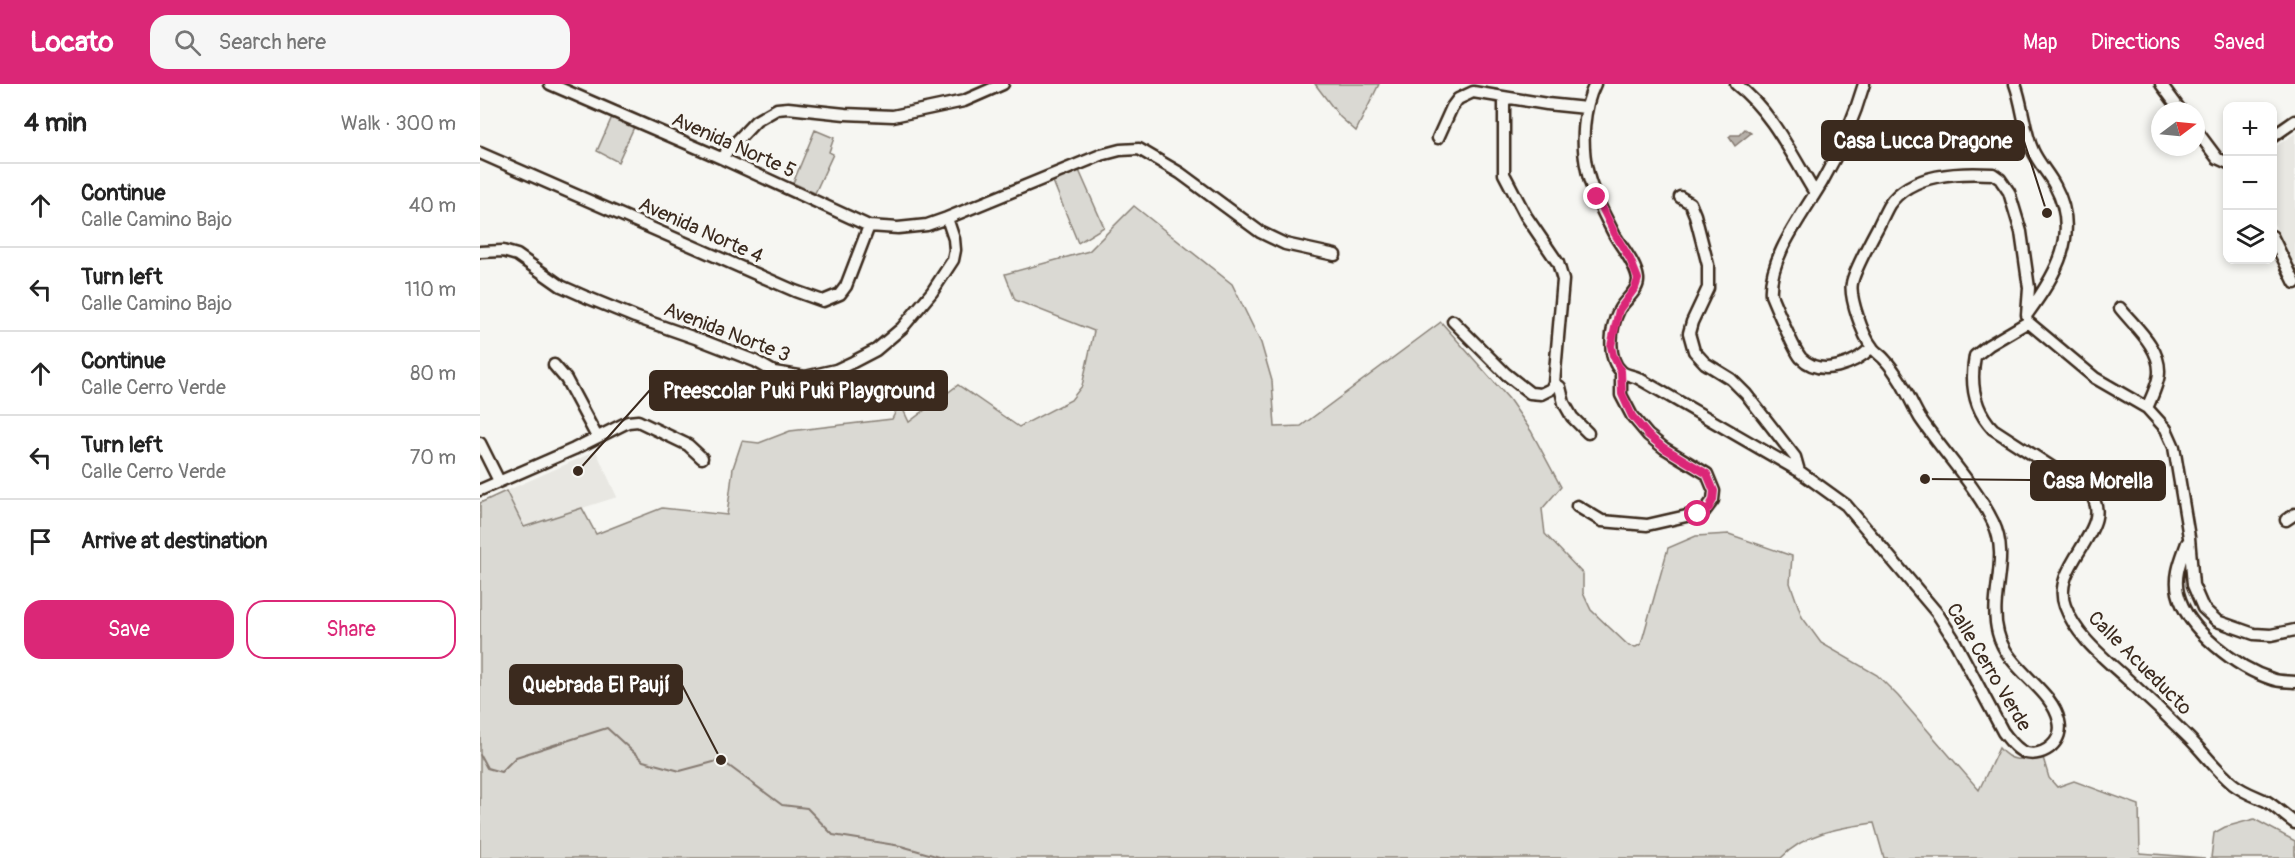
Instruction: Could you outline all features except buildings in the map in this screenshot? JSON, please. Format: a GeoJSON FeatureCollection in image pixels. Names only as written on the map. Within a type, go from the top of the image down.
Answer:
{"type":"FeatureCollection","features":[{"type":"Feature","properties":{"kind":"street","name":"Avenida Norte 5"},"geometry":{"type":"LineString","coordinates":[[550,84],[721,158],[869,226]]}},
{"type":"Feature","properties":{"kind":"street"},"geometry":{"type":"LineString","coordinates":[[721,158],[756,121],[777,109],[893,116],[964,101],[1003,84]]}},
{"type":"Feature","properties":{"kind":"street"},"geometry":{"type":"LineString","coordinates":[[1577,506],[1602,521],[1647,525],[1704,512],[1713,500],[1714,491],[1707,474],[1664,448],[1632,416],[1622,394],[1621,371],[1611,346],[1619,310],[1635,288],[1638,279],[1597,197],[1587,171],[1584,142],[1586,108],[1594,84]]}},
{"type":"Feature","properties":{"kind":"street"},"geometry":{"type":"LineString","coordinates":[[1736,84],[1765,111],[1815,193]]}},
{"type":"Feature","properties":{"kind":"street"},"geometry":{"type":"LineString","coordinates":[[1864,84],[1848,132],[1778,255],[1770,286],[1771,295],[1800,357],[1813,365],[1839,366],[1855,360],[1872,347]]}},
{"type":"Feature","properties":{"kind":"street"},"geometry":{"type":"LineString","coordinates":[[2015,84],[2021,99],[2032,149],[2055,186],[2066,211],[2067,227],[2065,243],[2053,275],[2028,319],[2095,378],[2147,408],[2166,429],[2174,447],[2189,537],[2193,585],[2203,608],[2217,621],[2254,634],[2295,630]]}},
{"type":"Feature","properties":{"kind":"street"},"geometry":{"type":"LineString","coordinates":[[2161,84],[2174,102]]}},
{"type":"Feature","properties":{"kind":"street"},"geometry":{"type":"LineString","coordinates":[[1438,138],[1452,107],[1467,93],[1586,108]]}},
{"type":"Feature","properties":{"kind":"street"},"geometry":{"type":"LineString","coordinates":[[1453,321],[1506,374],[1530,393],[1542,394],[1551,388],[1554,383],[1563,280],[1558,263],[1526,216],[1504,174],[1504,104],[1507,98]]}},
{"type":"Feature","properties":{"kind":"street"},"geometry":{"type":"LineString","coordinates":[[2277,134],[2295,121]]}},
{"type":"Feature","properties":{"kind":"street"},"geometry":{"type":"LineString","coordinates":[[2205,142],[2217,158],[2223,160]]}},
{"type":"Feature","properties":{"kind":"street"},"geometry":{"type":"LineString","coordinates":[[869,226],[898,228],[927,225],[1101,155],[1120,150],[1139,149],[1180,173],[1260,232],[1286,244],[1335,255]]}},
{"type":"Feature","properties":{"kind":"street","name":"Avenida Norte 4"},"geometry":{"type":"LineString","coordinates":[[480,153],[784,286],[824,301],[840,294],[846,286],[869,226]]}},
{"type":"Feature","properties":{"kind":"street","name":"Calle Cerro Verde"},"geometry":{"type":"LineString","coordinates":[[1621,371],[1638,378],[1799,471],[1846,505],[1937,613],[1953,638],[2003,732],[2024,752],[2038,753],[2048,749],[2057,739],[2060,725],[2056,709],[2005,651],[1998,635],[1994,613],[2001,553],[1993,522],[1920,417],[1886,360],[1872,347],[1854,303],[1851,284],[1890,204],[1909,188],[1936,176],[1993,174],[2001,179],[2009,192],[2021,232],[2030,288],[2028,319]]}},
{"type":"Feature","properties":{"kind":"street"},"geometry":{"type":"LineString","coordinates":[[1680,197],[1690,203],[1695,215],[1708,265],[1708,288],[1689,333],[1694,351],[1705,363],[1731,379],[1746,394],[1795,457],[1799,471]]}},
{"type":"Feature","properties":{"kind":"street","name":"Avenida Norte 3"},"geometry":{"type":"LineString","coordinates":[[480,252],[503,251],[517,255],[561,286],[586,297],[755,361],[774,372],[805,377],[836,370],[853,362],[876,350],[902,328],[936,286],[953,260],[954,239],[947,218]]}},
{"type":"Feature","properties":{"kind":"street"},"geometry":{"type":"LineString","coordinates":[[2277,246],[2295,283]]}},
{"type":"Feature","properties":{"kind":"street"},"geometry":{"type":"LineString","coordinates":[[2120,308],[2150,345],[2158,365],[2160,374],[2147,408]]}},
{"type":"Feature","properties":{"kind":"street","name":"Calle Acueducto"},"geometry":{"type":"LineString","coordinates":[[2028,319],[1975,356],[1972,374],[1982,418],[1992,429],[2087,490],[2096,504],[2097,519],[2069,568],[2062,586],[2064,604],[2074,626],[2107,662],[2191,740],[2228,780],[2268,802],[2295,823]]}},
{"type":"Feature","properties":{"kind":"street"},"geometry":{"type":"LineString","coordinates":[[554,365],[566,379],[597,437]]}},
{"type":"Feature","properties":{"kind":"street"},"geometry":{"type":"LineString","coordinates":[[1554,383],[1560,387],[1564,403],[1572,417],[1588,433]]}},
{"type":"Feature","properties":{"kind":"street"},"geometry":{"type":"LineString","coordinates":[[480,490],[628,422],[638,421],[688,445],[702,458]]}},
{"type":"Feature","properties":{"kind":"street"},"geometry":{"type":"LineString","coordinates":[[480,443],[499,481]]}},
{"type":"Feature","properties":{"kind":"street"},"geometry":{"type":"LineString","coordinates":[[2189,537],[2177,571],[2178,593],[2186,613],[2200,633],[2247,668],[2273,680],[2295,682]]}},
{"type":"Feature","properties":{"kind":"shaded area"},"geometry":{"type":"Polygon","coordinates":[[[1315,84],[1379,84],[1356,131],[1340,117],[1315,84]]]}},
{"type":"Feature","properties":{"kind":"shaded area"},"geometry":{"type":"Polygon","coordinates":[[[612,117],[634,127],[618,162],[597,151],[612,117]]]}},
{"type":"Feature","properties":{"kind":"shaded area"},"geometry":{"type":"Polygon","coordinates":[[[1745,129],[1751,133],[1735,146],[1729,137],[1739,135],[1745,129]]]}},
{"type":"Feature","properties":{"kind":"shaded area"},"geometry":{"type":"Polygon","coordinates":[[[815,130],[834,138],[829,152],[833,154],[815,193],[793,183],[815,130]]]}},
{"type":"Feature","properties":{"kind":"shaded area"},"geometry":{"type":"Polygon","coordinates":[[[2295,133],[2295,271],[2277,231],[2277,146],[2295,133]]]}},
{"type":"Feature","properties":{"kind":"shaded area"},"geometry":{"type":"Polygon","coordinates":[[[1078,168],[1104,227],[1078,243],[1052,179],[1078,168]]]}},
{"type":"Feature","properties":{"kind":"shaded area"},"geometry":{"type":"Polygon","coordinates":[[[1134,206],[1232,284],[1261,343],[1272,381],[1275,427],[1301,426],[1441,322],[1509,399],[1531,431],[1561,487],[1542,509],[1545,534],[1583,574],[1583,593],[1591,610],[1629,646],[1636,647],[1641,644],[1668,548],[1696,536],[1729,534],[1792,556],[1790,583],[1802,617],[1821,643],[1877,675],[1979,790],[1999,748],[2014,759],[2042,754],[2049,778],[2057,787],[2074,781],[2139,805],[2140,853],[2205,858],[1884,858],[1874,823],[1836,829],[1812,837],[1801,842],[1781,858],[480,858],[480,503],[506,491],[524,527],[582,508],[596,534],[662,508],[727,515],[733,468],[742,441],[759,443],[790,431],[892,419],[900,403],[909,422],[958,385],[1019,427],[1071,400],[1082,386],[1094,331],[1015,300],[1005,274],[1089,251],[1134,206]]]}},
{"type":"Feature","properties":{"kind":"shaded area"},"geometry":{"type":"Polygon","coordinates":[[[596,451],[617,497],[523,527],[506,491],[596,451]]]}},
{"type":"Feature","properties":{"kind":"shaded area"},"geometry":{"type":"Polygon","coordinates":[[[2254,819],[2295,841],[2295,858],[2211,858],[2214,833],[2225,827],[2254,819]]]}},
{"type":"Feature","properties":{"kind":"waterway"},"geometry":{"type":"LineString","coordinates":[[480,755],[487,768],[501,772],[516,757],[607,728],[643,761],[680,771],[721,760],[782,805],[807,808],[833,835],[901,846],[943,858]]}},
{"type":"Feature","properties":{"kind":"place","name":"Casa Lucca Dragone"},"geometry":{"type":"Point","coordinates":[2047,213]}},
{"type":"Feature","properties":{"kind":"place","name":"Preescolar Puki Puki Playground"},"geometry":{"type":"Point","coordinates":[578,471]}},
{"type":"Feature","properties":{"kind":"place","name":"Casa Morella"},"geometry":{"type":"Point","coordinates":[1925,479]}},
{"type":"Feature","properties":{"kind":"place","name":"Quebrada El Paují"},"geometry":{"type":"Point","coordinates":[721,760]}},
{"type":"Feature","properties":{"kind":"route"},"geometry":{"type":"LineString","coordinates":[[1597,197],[1638,279],[1635,288],[1619,310],[1611,346],[1621,371],[1622,394],[1632,416],[1648,435],[1664,448],[1707,474],[1714,491],[1713,500],[1709,508],[1698,514]]}}]}
